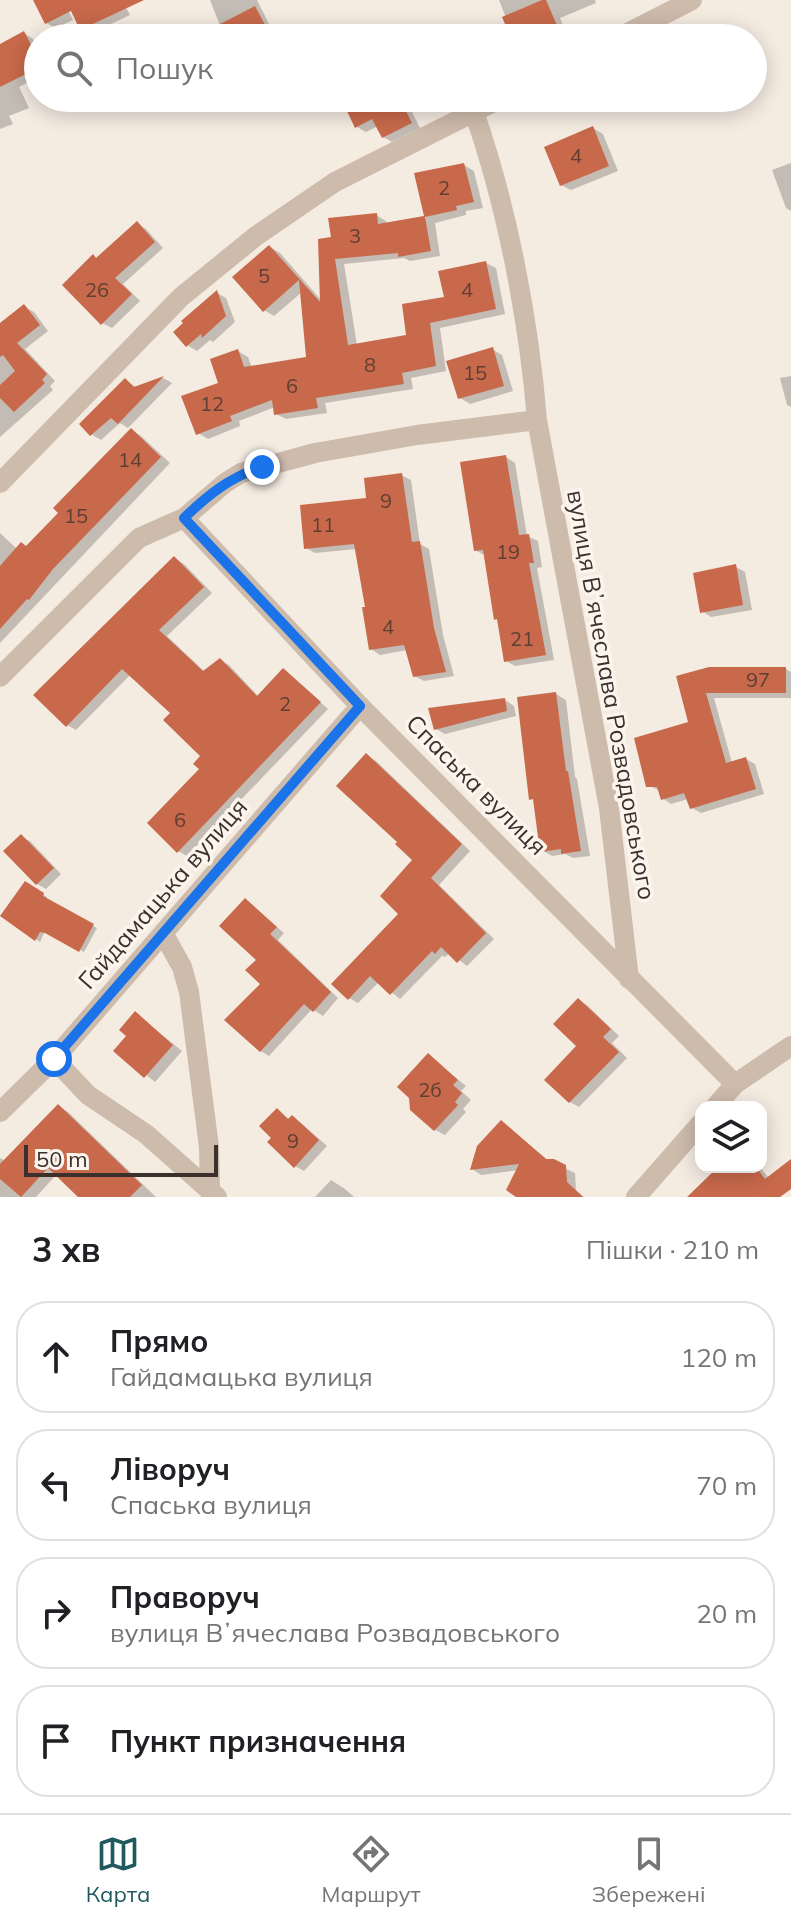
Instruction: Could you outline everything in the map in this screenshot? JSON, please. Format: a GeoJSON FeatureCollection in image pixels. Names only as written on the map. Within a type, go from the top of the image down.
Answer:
{"type":"FeatureCollection","features":[{"type":"Feature","properties":{"kind":"street"},"geometry":{"type":"LineString","coordinates":[[645,24],[692,0]]}},
{"type":"Feature","properties":{"kind":"street"},"geometry":{"type":"LineString","coordinates":[[0,483],[181,297],[256,236],[335,182],[474,112]]}},
{"type":"Feature","properties":{"kind":"street","name":"вулиця Вʼячеслава Розвадовського"},"geometry":{"type":"LineString","coordinates":[[474,112],[492,164],[531,365],[537,420],[609,808],[629,979]]}},
{"type":"Feature","properties":{"kind":"street"},"geometry":{"type":"LineString","coordinates":[[0,677],[139,538],[184,518],[233,478],[286,460],[417,435],[537,420]]}},
{"type":"Feature","properties":{"kind":"street","name":"Спаська вулиця"},"geometry":{"type":"LineString","coordinates":[[184,518],[360,706],[735,1084]]}},
{"type":"Feature","properties":{"kind":"street","name":"Гайдамацька вулиця"},"geometry":{"type":"LineString","coordinates":[[0,1112],[54,1059],[360,706]]}},
{"type":"Feature","properties":{"kind":"street"},"geometry":{"type":"LineString","coordinates":[[163,933],[182,967],[189,992],[214,1194]]}},
{"type":"Feature","properties":{"kind":"street"},"geometry":{"type":"LineString","coordinates":[[720,1101],[735,1084],[791,1046]]}},
{"type":"Feature","properties":{"kind":"street"},"geometry":{"type":"LineString","coordinates":[[54,1059],[88,1095],[146,1134],[214,1194]]}},
{"type":"Feature","properties":{"kind":"street"},"geometry":{"type":"LineString","coordinates":[[636,1197],[695,1130]]}},
{"type":"Feature","properties":{"kind":"building"},"geometry":{"type":"Polygon","coordinates":[[[33,0],[144,0],[93,24],[77,24],[71,11],[45,24],[33,0]]]}},
{"type":"Feature","properties":{"kind":"building"},"geometry":{"type":"Polygon","coordinates":[[[546,0],[556,24],[505,24],[502,17],[546,0]]]}},
{"type":"Feature","properties":{"kind":"building"},"geometry":{"type":"Polygon","coordinates":[[[255,6],[265,24],[220,24],[255,6]]]}},
{"type":"Feature","properties":{"kind":"building"},"geometry":{"type":"Polygon","coordinates":[[[24,31],[24,75],[0,87],[0,44],[24,31]]]}},
{"type":"Feature","properties":{"kind":"building"},"geometry":{"type":"Polygon","coordinates":[[[347,112],[406,112],[412,123],[382,138],[372,119],[355,128],[347,112]]]}},
{"type":"Feature","properties":{"kind":"building"},"geometry":{"type":"Polygon","coordinates":[[[593,126],[609,166],[560,186],[544,147],[593,126]]]}},
{"type":"Feature","properties":{"kind":"building"},"geometry":{"type":"Polygon","coordinates":[[[464,163],[474,202],[456,206],[457,210],[425,217],[431,251],[398,257],[398,253],[335,259],[348,345],[406,335],[402,304],[444,297],[438,271],[486,261],[496,309],[430,323],[436,366],[402,373],[404,384],[316,398],[318,408],[274,415],[272,400],[230,416],[232,421],[196,435],[181,396],[218,383],[210,359],[238,349],[244,367],[306,357],[299,280],[263,312],[232,277],[269,245],[320,302],[318,239],[331,237],[328,218],[377,213],[378,224],[424,216],[414,173],[464,163]]]}},
{"type":"Feature","properties":{"kind":"building"},"geometry":{"type":"Polygon","coordinates":[[[137,221],[155,242],[115,278],[132,294],[101,325],[62,285],[93,254],[96,258],[137,221]]]}},
{"type":"Feature","properties":{"kind":"building"},"geometry":{"type":"Polygon","coordinates":[[[217,290],[226,316],[202,338],[201,334],[186,347],[173,332],[183,323],[181,321],[217,290]]]}},
{"type":"Feature","properties":{"kind":"building"},"geometry":{"type":"Polygon","coordinates":[[[24,304],[40,325],[17,343],[47,374],[42,380],[45,383],[14,412],[0,398],[0,385],[15,371],[3,355],[0,357],[0,323],[24,304]]]}},
{"type":"Feature","properties":{"kind":"building"},"geometry":{"type":"Polygon","coordinates":[[[493,347],[504,386],[458,399],[446,361],[493,347]]]}},
{"type":"Feature","properties":{"kind":"building"},"geometry":{"type":"Polygon","coordinates":[[[164,376],[118,424],[111,418],[90,436],[79,424],[125,378],[134,387],[164,376]]]}},
{"type":"Feature","properties":{"kind":"building"},"geometry":{"type":"Polygon","coordinates":[[[131,428],[161,457],[0,629],[0,566],[21,542],[26,546],[58,513],[53,508],[131,428]]]}},
{"type":"Feature","properties":{"kind":"building"},"geometry":{"type":"Polygon","coordinates":[[[506,455],[519,535],[529,534],[534,563],[529,563],[546,655],[504,662],[483,550],[474,551],[460,462],[506,455]]]}},
{"type":"Feature","properties":{"kind":"building"},"geometry":{"type":"Polygon","coordinates":[[[402,473],[412,542],[420,541],[434,628],[446,672],[413,677],[404,645],[369,650],[354,544],[304,549],[300,505],[366,498],[364,478],[402,473]]]}},
{"type":"Feature","properties":{"kind":"building"},"geometry":{"type":"Polygon","coordinates":[[[174,556],[204,587],[159,630],[203,671],[220,658],[257,696],[283,668],[321,702],[177,853],[147,823],[199,769],[193,764],[200,756],[163,720],[170,713],[122,669],[66,727],[33,695],[174,556]]]}},
{"type":"Feature","properties":{"kind":"building"},"geometry":{"type":"Polygon","coordinates":[[[736,564],[743,605],[700,613],[693,573],[736,564]]]}},
{"type":"Feature","properties":{"kind":"building"},"geometry":{"type":"Polygon","coordinates":[[[709,667],[786,667],[786,693],[706,693],[726,763],[746,757],[756,789],[690,809],[684,793],[661,800],[657,787],[646,787],[634,738],[688,722],[676,676],[709,667]]]}},
{"type":"Feature","properties":{"kind":"building"},"geometry":{"type":"Polygon","coordinates":[[[556,692],[581,851],[561,854],[561,849],[540,852],[533,799],[529,800],[517,697],[556,692]]]}},
{"type":"Feature","properties":{"kind":"building"},"geometry":{"type":"Polygon","coordinates":[[[505,698],[507,711],[434,730],[428,708],[505,698]]]}},
{"type":"Feature","properties":{"kind":"building"},"geometry":{"type":"Polygon","coordinates":[[[366,753],[462,844],[431,878],[486,933],[457,963],[441,947],[435,954],[432,951],[390,995],[370,976],[348,1000],[331,984],[398,914],[380,896],[412,860],[395,844],[397,842],[336,786],[366,753]]]}},
{"type":"Feature","properties":{"kind":"building"},"geometry":{"type":"Polygon","coordinates":[[[21,834],[54,868],[36,885],[3,851],[21,834]]]}},
{"type":"Feature","properties":{"kind":"building"},"geometry":{"type":"Polygon","coordinates":[[[25,881],[44,893],[43,896],[94,924],[79,952],[45,933],[40,932],[35,941],[0,916],[25,881]]]}},
{"type":"Feature","properties":{"kind":"building"},"geometry":{"type":"Polygon","coordinates":[[[245,898],[277,927],[270,934],[331,992],[313,1012],[304,1004],[260,1052],[224,1020],[260,984],[245,970],[256,960],[219,926],[245,898]]]}},
{"type":"Feature","properties":{"kind":"building"},"geometry":{"type":"Polygon","coordinates":[[[578,998],[611,1029],[603,1037],[619,1052],[569,1103],[544,1080],[576,1046],[553,1024],[578,998]]]}},
{"type":"Feature","properties":{"kind":"building"},"geometry":{"type":"Polygon","coordinates":[[[135,1011],[173,1045],[144,1078],[113,1051],[126,1036],[119,1030],[135,1011]]]}},
{"type":"Feature","properties":{"kind":"building"},"geometry":{"type":"Polygon","coordinates":[[[428,1053],[458,1080],[453,1085],[462,1093],[455,1102],[458,1105],[434,1131],[410,1110],[409,1098],[397,1087],[428,1053]]]}},
{"type":"Feature","properties":{"kind":"building"},"geometry":{"type":"Polygon","coordinates":[[[58,1104],[142,1185],[130,1197],[78,1197],[48,1168],[21,1197],[0,1179],[0,1164],[58,1104]]]}},
{"type":"Feature","properties":{"kind":"building"},"geometry":{"type":"Polygon","coordinates":[[[277,1108],[288,1119],[292,1115],[319,1140],[294,1168],[267,1142],[271,1138],[259,1126],[277,1108]]]}},
{"type":"Feature","properties":{"kind":"building"},"geometry":{"type":"Polygon","coordinates":[[[501,1120],[546,1159],[566,1165],[567,1182],[583,1197],[516,1197],[506,1190],[519,1164],[470,1170],[477,1146],[501,1120]]]}},
{"type":"Feature","properties":{"kind":"building"},"geometry":{"type":"Polygon","coordinates":[[[791,1159],[791,1189],[780,1197],[687,1197],[712,1173],[760,1173],[765,1179],[791,1159]]]}},
{"type":"Feature","properties":{"kind":"route"},"geometry":{"type":"LineString","coordinates":[[54,1059],[360,706],[184,518],[225,483],[241,473],[262,467]]}}]}
